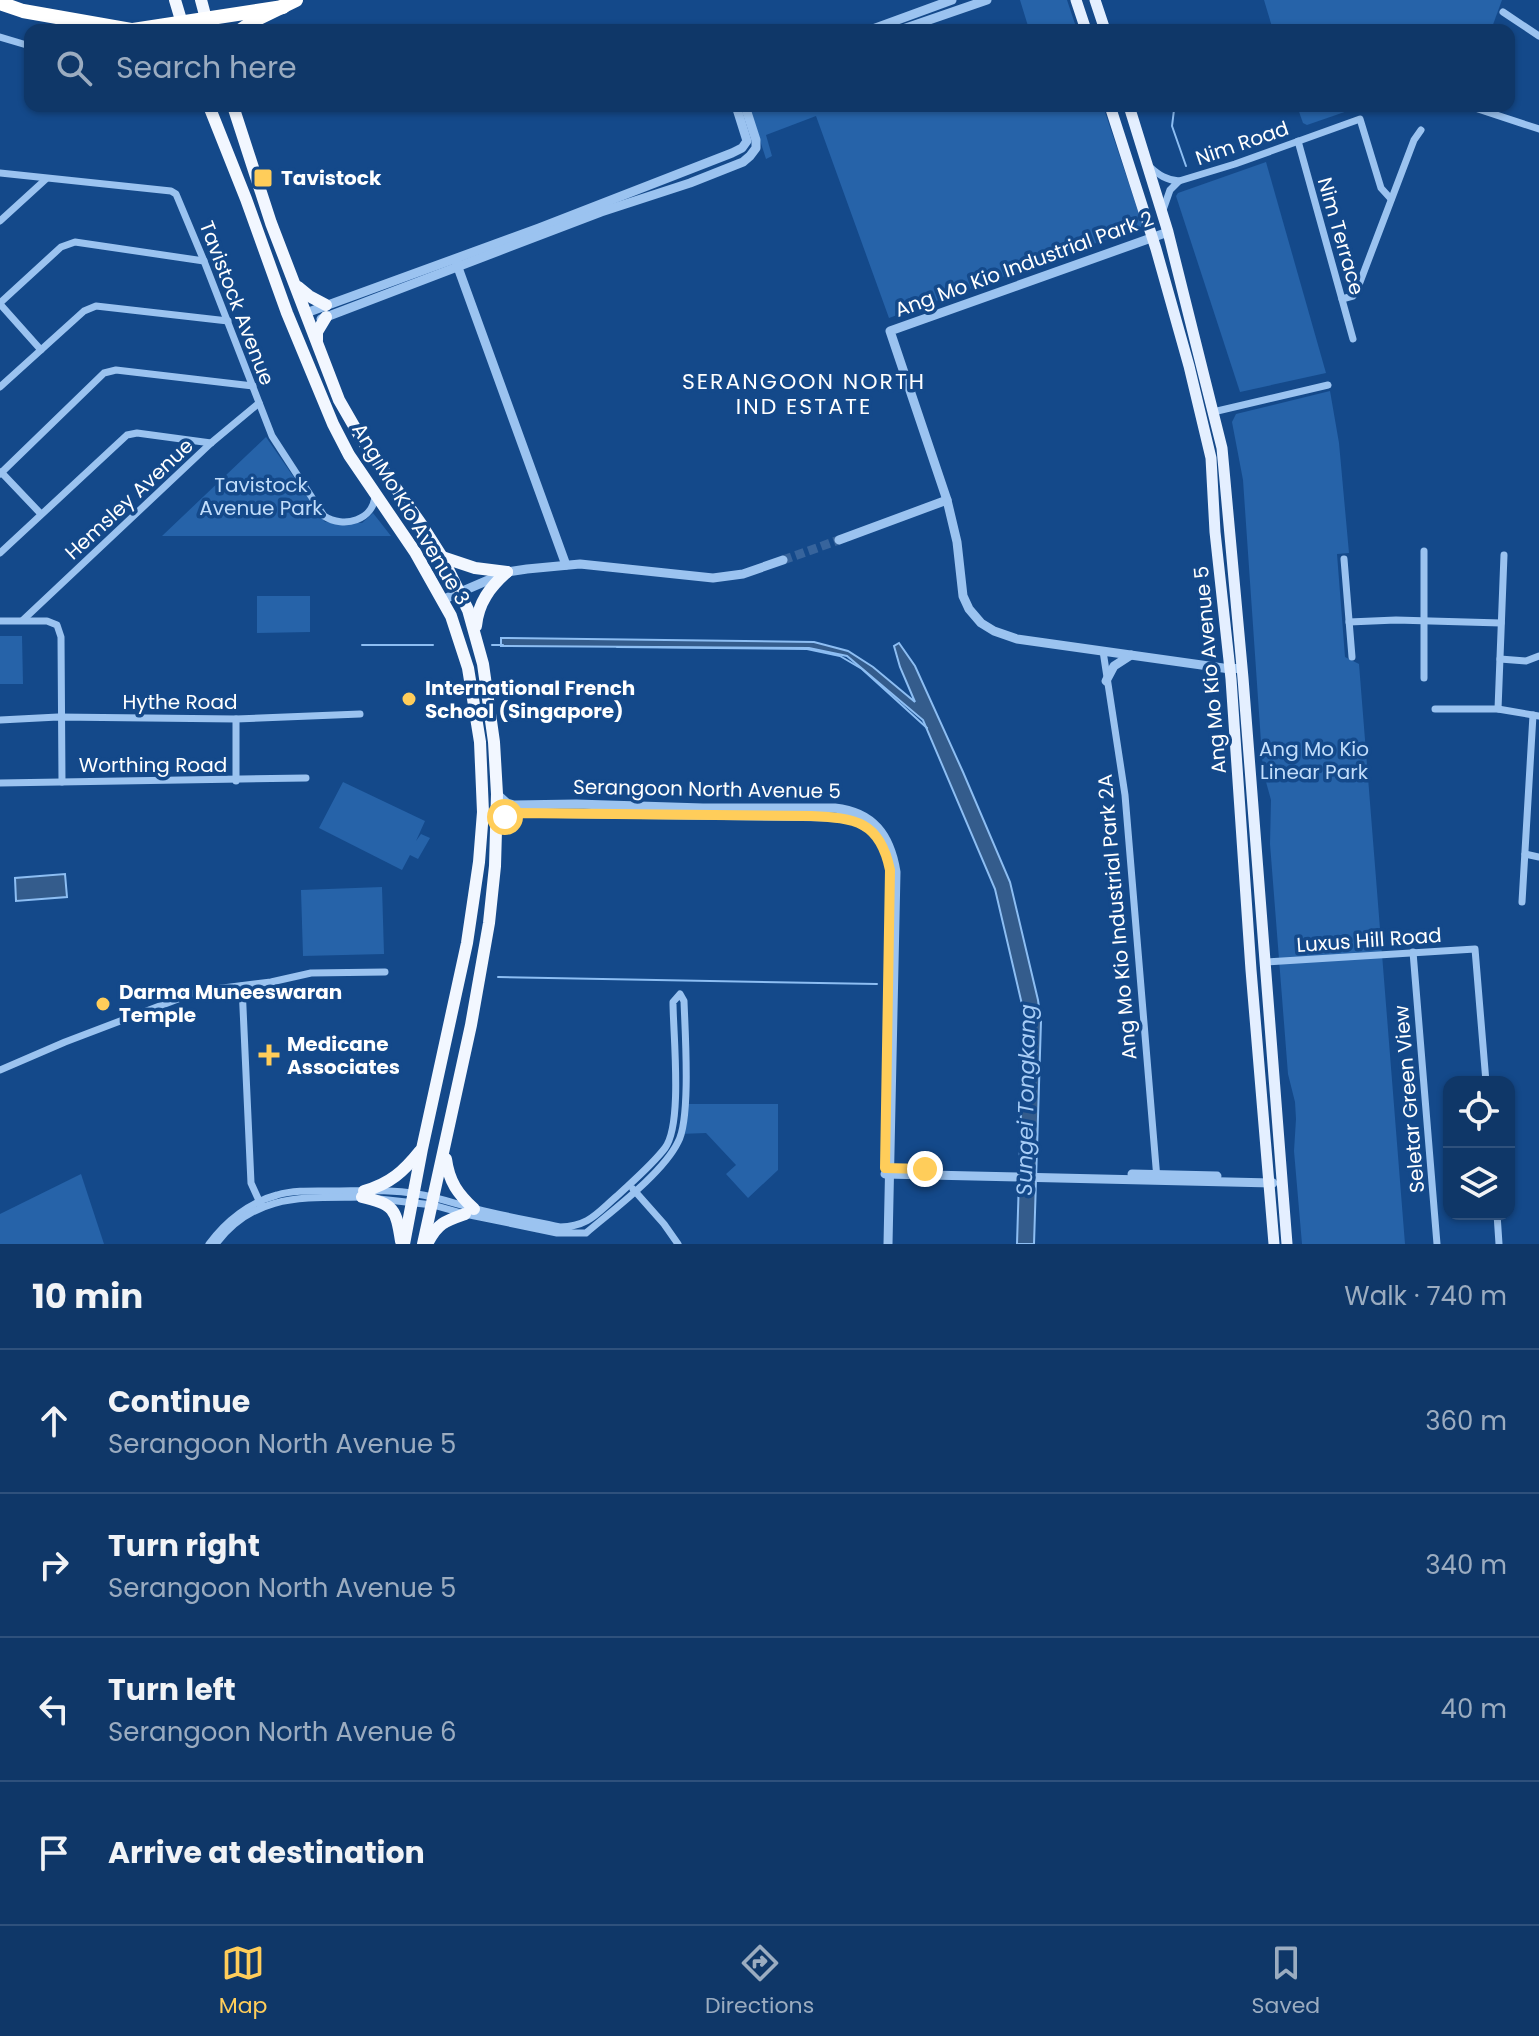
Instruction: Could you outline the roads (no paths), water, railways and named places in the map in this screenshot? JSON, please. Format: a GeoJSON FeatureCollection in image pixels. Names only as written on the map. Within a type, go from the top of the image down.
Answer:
{"type":"FeatureCollection","features":[{"type":"Feature","properties":{"kind":"highway"},"geometry":{"type":"LineString","coordinates":[[175,0],[182,24]]}},
{"type":"Feature","properties":{"kind":"highway"},"geometry":{"type":"LineString","coordinates":[[201,0],[208,24],[290,3]]}},
{"type":"Feature","properties":{"kind":"highway"},"geometry":{"type":"LineString","coordinates":[[0,3],[23,11],[98,24]]}},
{"type":"Feature","properties":{"kind":"highway"},"geometry":{"type":"LineString","coordinates":[[250,24],[290,3]]}},
{"type":"Feature","properties":{"kind":"highway","name":"Ang Mo Kio Avenue 3"},"geometry":{"type":"LineString","coordinates":[[211,112],[330,417],[349,455],[415,552],[451,616],[468,668],[480,742],[483,812],[479,862],[467,943],[402,1244]]}},
{"type":"Feature","properties":{"kind":"highway","name":"Ang Mo Kio Avenue 3"},"geometry":{"type":"LineString","coordinates":[[235,112],[271,223],[344,410],[442,557],[468,610],[483,664],[494,742],[497,794],[495,866],[486,947],[425,1244]]}},
{"type":"Feature","properties":{"kind":"highway"},"geometry":{"type":"LineString","coordinates":[[296,285],[326,311],[317,332],[317,342]]}},
{"type":"Feature","properties":{"kind":"highway"},"geometry":{"type":"LineString","coordinates":[[330,417],[333,408],[344,410]]}},
{"type":"Feature","properties":{"kind":"highway"},"geometry":{"type":"LineString","coordinates":[[442,557],[475,568],[507,572]]}},
{"type":"Feature","properties":{"kind":"highway"},"geometry":{"type":"LineString","coordinates":[[475,633],[481,604],[493,585],[507,572]]}},
{"type":"Feature","properties":{"kind":"highway"},"geometry":{"type":"LineString","coordinates":[[444,1051],[449,1057],[463,1057]]}},
{"type":"Feature","properties":{"kind":"highway"},"geometry":{"type":"LineString","coordinates":[[425,1244],[441,1223],[470,1212],[452,1185],[445,1148]]}},
{"type":"Feature","properties":{"kind":"highway"},"geometry":{"type":"LineString","coordinates":[[363,1194],[393,1179],[422,1149]]}},
{"type":"Feature","properties":{"kind":"highway"},"geometry":{"type":"LineString","coordinates":[[363,1194],[384,1201],[391,1208],[402,1244]]}},
{"type":"Feature","properties":{"kind":"main road"},"geometry":{"type":"LineString","coordinates":[[1076,0],[1084,24]]}},
{"type":"Feature","properties":{"kind":"main road"},"geometry":{"type":"LineString","coordinates":[[1095,0],[1103,24]]}},
{"type":"Feature","properties":{"kind":"main road","name":"Ang Mo Kio Avenue 5"},"geometry":{"type":"LineString","coordinates":[[1112,112],[1153,237],[1211,458],[1215,532],[1236,669],[1260,898],[1275,1180],[1274,1244]]}},
{"type":"Feature","properties":{"kind":"main road","name":"Ang Mo Kio Avenue 5"},"geometry":{"type":"LineString","coordinates":[[1131,112],[1168,232],[1225,468],[1247,908],[1275,1180],[1287,1244]]}},
{"type":"Feature","properties":{"kind":"main road"},"geometry":{"type":"LineString","coordinates":[[1247,908],[1260,898]]}},
{"type":"Feature","properties":{"kind":"street"},"geometry":{"type":"LineString","coordinates":[[886,24],[952,0]]}},
{"type":"Feature","properties":{"kind":"street"},"geometry":{"type":"LineString","coordinates":[[917,24],[987,0]]}},
{"type":"Feature","properties":{"kind":"street"},"geometry":{"type":"LineString","coordinates":[[1503,12],[1539,36]]}},
{"type":"Feature","properties":{"kind":"street"},"geometry":{"type":"LineString","coordinates":[[0,37],[24,44]]}},
{"type":"Feature","properties":{"kind":"street"},"geometry":{"type":"LineString","coordinates":[[457,263],[742,148],[747,141],[738,112]]}},
{"type":"Feature","properties":{"kind":"street"},"geometry":{"type":"LineString","coordinates":[[308,318],[743,162],[756,148],[747,112]]}},
{"type":"Feature","properties":{"kind":"street"},"geometry":{"type":"LineString","coordinates":[[1487,112],[1539,129]]}},
{"type":"Feature","properties":{"kind":"street","name":"Nim Road"},"geometry":{"type":"LineString","coordinates":[[1179,181],[1360,119],[1381,188],[1391,199]]}},
{"type":"Feature","properties":{"kind":"street"},"geometry":{"type":"LineString","coordinates":[[1342,299],[1353,296],[1357,290],[1414,140],[1421,130]]}},
{"type":"Feature","properties":{"kind":"street","name":"Nim Terrace"},"geometry":{"type":"LineString","coordinates":[[1298,141],[1353,339]]}},
{"type":"Feature","properties":{"kind":"street"},"geometry":{"type":"LineString","coordinates":[[1148,165],[1159,176],[1179,181]]}},
{"type":"Feature","properties":{"kind":"street","name":"Tavistock Avenue"},"geometry":{"type":"LineString","coordinates":[[0,173],[171,191],[179,200],[271,434],[324,516],[331,521],[364,518],[373,506],[375,492]]}},
{"type":"Feature","properties":{"kind":"street"},"geometry":{"type":"LineString","coordinates":[[0,221],[46,179]]}},
{"type":"Feature","properties":{"kind":"street"},"geometry":{"type":"LineString","coordinates":[[1162,213],[1170,190],[1179,181]]}},
{"type":"Feature","properties":{"kind":"street","name":"Ang Mo Kio Industrial Park 2"},"geometry":{"type":"LineString","coordinates":[[1168,232],[890,331],[947,500],[957,542],[963,596],[981,623],[1017,639],[1236,669]]}},
{"type":"Feature","properties":{"kind":"street"},"geometry":{"type":"LineString","coordinates":[[41,350],[0,304],[61,247],[75,242],[204,261]]}},
{"type":"Feature","properties":{"kind":"street"},"geometry":{"type":"LineString","coordinates":[[457,263],[566,565]]}},
{"type":"Feature","properties":{"kind":"street"},"geometry":{"type":"LineString","coordinates":[[0,387],[84,311],[96,306],[228,321]]}},
{"type":"Feature","properties":{"kind":"street"},"geometry":{"type":"LineString","coordinates":[[41,514],[1,473],[104,373],[116,370],[253,386]]}},
{"type":"Feature","properties":{"kind":"street"},"geometry":{"type":"LineString","coordinates":[[1213,412],[1328,385]]}},
{"type":"Feature","properties":{"kind":"street","name":"Hemsley Avenue"},"geometry":{"type":"LineString","coordinates":[[23,620],[211,443],[259,403]]}},
{"type":"Feature","properties":{"kind":"street"},"geometry":{"type":"LineString","coordinates":[[0,553],[127,435],[137,433],[211,443]]}},
{"type":"Feature","properties":{"kind":"street"},"geometry":{"type":"LineString","coordinates":[[839,540],[947,500]]}},
{"type":"Feature","properties":{"kind":"street"},"geometry":{"type":"LineString","coordinates":[[1424,551],[1424,678]]}},
{"type":"Feature","properties":{"kind":"street"},"geometry":{"type":"LineString","coordinates":[[1498,709],[1504,555]]}},
{"type":"Feature","properties":{"kind":"street"},"geometry":{"type":"LineString","coordinates":[[1344,559],[1352,657]]}},
{"type":"Feature","properties":{"kind":"street"},"geometry":{"type":"LineString","coordinates":[[442,600],[507,572],[566,565],[713,578],[743,574],[783,560]]}},
{"type":"Feature","properties":{"kind":"street"},"geometry":{"type":"LineString","coordinates":[[0,621],[47,621],[57,625],[61,635],[62,782]]}},
{"type":"Feature","properties":{"kind":"street"},"geometry":{"type":"LineString","coordinates":[[1349,622],[1501,623]]}},
{"type":"Feature","properties":{"kind":"street","name":"Ang Mo Kio Industrial Park 2A"},"geometry":{"type":"LineString","coordinates":[[1103,651],[1125,795],[1157,1178]]}},
{"type":"Feature","properties":{"kind":"street"},"geometry":{"type":"LineString","coordinates":[[1106,681],[1114,666],[1131,655]]}},
{"type":"Feature","properties":{"kind":"street"},"geometry":{"type":"LineString","coordinates":[[1500,659],[1526,661],[1539,656]]}},
{"type":"Feature","properties":{"kind":"street"},"geometry":{"type":"LineString","coordinates":[[1435,709],[1498,709],[1536,716],[1522,902]]}},
{"type":"Feature","properties":{"kind":"street","name":"Hythe Road"},"geometry":{"type":"LineString","coordinates":[[0,720],[62,717],[236,719],[360,714]]}},
{"type":"Feature","properties":{"kind":"street"},"geometry":{"type":"LineString","coordinates":[[236,719],[236,781]]}},
{"type":"Feature","properties":{"kind":"street","name":"Worthing Road"},"geometry":{"type":"LineString","coordinates":[[0,783],[306,778]]}},
{"type":"Feature","properties":{"kind":"street","name":"Serangoon North Avenue 5"},"geometry":{"type":"LineString","coordinates":[[497,794],[514,805],[835,808],[848,810],[872,823],[890,845],[896,872],[886,1244]]}},
{"type":"Feature","properties":{"kind":"street","name":"Serangoon North Avenue 5"},"geometry":{"type":"LineString","coordinates":[[497,826],[505,817],[515,813],[841,817],[854,820],[876,834],[890,870],[888,1171]]}},
{"type":"Feature","properties":{"kind":"street"},"geometry":{"type":"LineString","coordinates":[[1525,854],[1539,857]]}},
{"type":"Feature","properties":{"kind":"street","name":"Luxus Hill Road"},"geometry":{"type":"LineString","coordinates":[[1265,962],[1475,949],[1486,1076]]}},
{"type":"Feature","properties":{"kind":"street","name":"Seletar Green View"},"geometry":{"type":"LineString","coordinates":[[1413,952],[1437,1244]]}},
{"type":"Feature","properties":{"kind":"street"},"geometry":{"type":"LineString","coordinates":[[0,1070],[184,996],[311,973],[385,972]]}},
{"type":"Feature","properties":{"kind":"street"},"geometry":{"type":"LineString","coordinates":[[242,986],[251,1183],[260,1204]]}},
{"type":"Feature","properties":{"kind":"street"},"geometry":{"type":"LineString","coordinates":[[209,1244],[231,1221],[260,1204],[292,1198],[363,1194],[434,1201],[470,1212],[557,1233],[586,1233],[632,1188],[667,1146],[675,1122],[673,1002],[680,994],[684,1001],[685,1110],[680,1140],[664,1164],[632,1188],[586,1223],[574,1227],[470,1212]]}},
{"type":"Feature","properties":{"kind":"street"},"geometry":{"type":"LineString","coordinates":[[673,1015],[684,1014]]}},
{"type":"Feature","properties":{"kind":"street"},"geometry":{"type":"LineString","coordinates":[[888,1171],[1275,1180]]}},
{"type":"Feature","properties":{"kind":"street"},"geometry":{"type":"LineString","coordinates":[[632,1188],[678,1244]]}},
{"type":"Feature","properties":{"kind":"street"},"geometry":{"type":"LineString","coordinates":[[216,1244],[260,1204]]}},
{"type":"Feature","properties":{"kind":"street"},"geometry":{"type":"LineString","coordinates":[[1497,1220],[1499,1244]]}},
{"type":"Feature","properties":{"kind":"street"},"geometry":{"type":"LineString","coordinates":[[548,1231],[554,1241]]}},
{"type":"Feature","properties":{"kind":"water","name":"Sungei Tongkang"},"geometry":{"type":"Polygon","coordinates":[[[501,638],[814,642],[848,651],[873,667],[915,702],[894,646],[899,643],[915,666],[1010,882],[1038,1000],[1041,1021],[1034,1244],[1017,1244],[1024,1013],[995,889],[923,720],[847,656],[809,648],[501,646],[501,638]]]}},
{"type":"Feature","properties":{"kind":"water"},"geometry":{"type":"Polygon","coordinates":[[[65,874],[67,897],[16,901],[15,878],[65,874]]]}},
{"type":"Feature","properties":{"kind":"waterway"},"geometry":{"type":"LineString","coordinates":[[1174,112],[1172,126],[1186,166]]}},
{"type":"Feature","properties":{"kind":"waterway"},"geometry":{"type":"LineString","coordinates":[[362,645],[433,645]]}},
{"type":"Feature","properties":{"kind":"waterway"},"geometry":{"type":"LineString","coordinates":[[492,645],[503,645]]}},
{"type":"Feature","properties":{"kind":"waterway"},"geometry":{"type":"LineString","coordinates":[[617,647],[807,649],[840,656],[862,669],[927,728]]}},
{"type":"Feature","properties":{"kind":"waterway"},"geometry":{"type":"LineString","coordinates":[[498,977],[877,984]]}},
{"type":"Feature","properties":{"kind":"tunnel"},"geometry":{"type":"LineString","coordinates":[[783,560],[839,540]]}},
{"type":"Feature","properties":{"kind":"place","name":"Tavistock"},"geometry":{"type":"Point","coordinates":[263,178]}},
{"type":"Feature","properties":{"kind":"place","name":"International French School (Singapore)"},"geometry":{"type":"Point","coordinates":[409,699]}},
{"type":"Feature","properties":{"kind":"place","name":"Darma Muneeswaran Temple"},"geometry":{"type":"Point","coordinates":[103,1004]}},
{"type":"Feature","properties":{"kind":"place","name":"Medicane Associates"},"geometry":{"type":"Point","coordinates":[269,1055]}},
{"type":"Feature","properties":{"kind":"district","name":"SERANGOON NORTH IND ESTATE"},"geometry":{"type":"Point","coordinates":[804,394]}},
{"type":"Feature","properties":{"kind":"park label","name":"Tavistock Avenue Park"},"geometry":{"type":"Point","coordinates":[261,496]}},
{"type":"Feature","properties":{"kind":"park label","name":"Ang Mo Kio Linear Park"},"geometry":{"type":"Point","coordinates":[1314,760]}}]}
